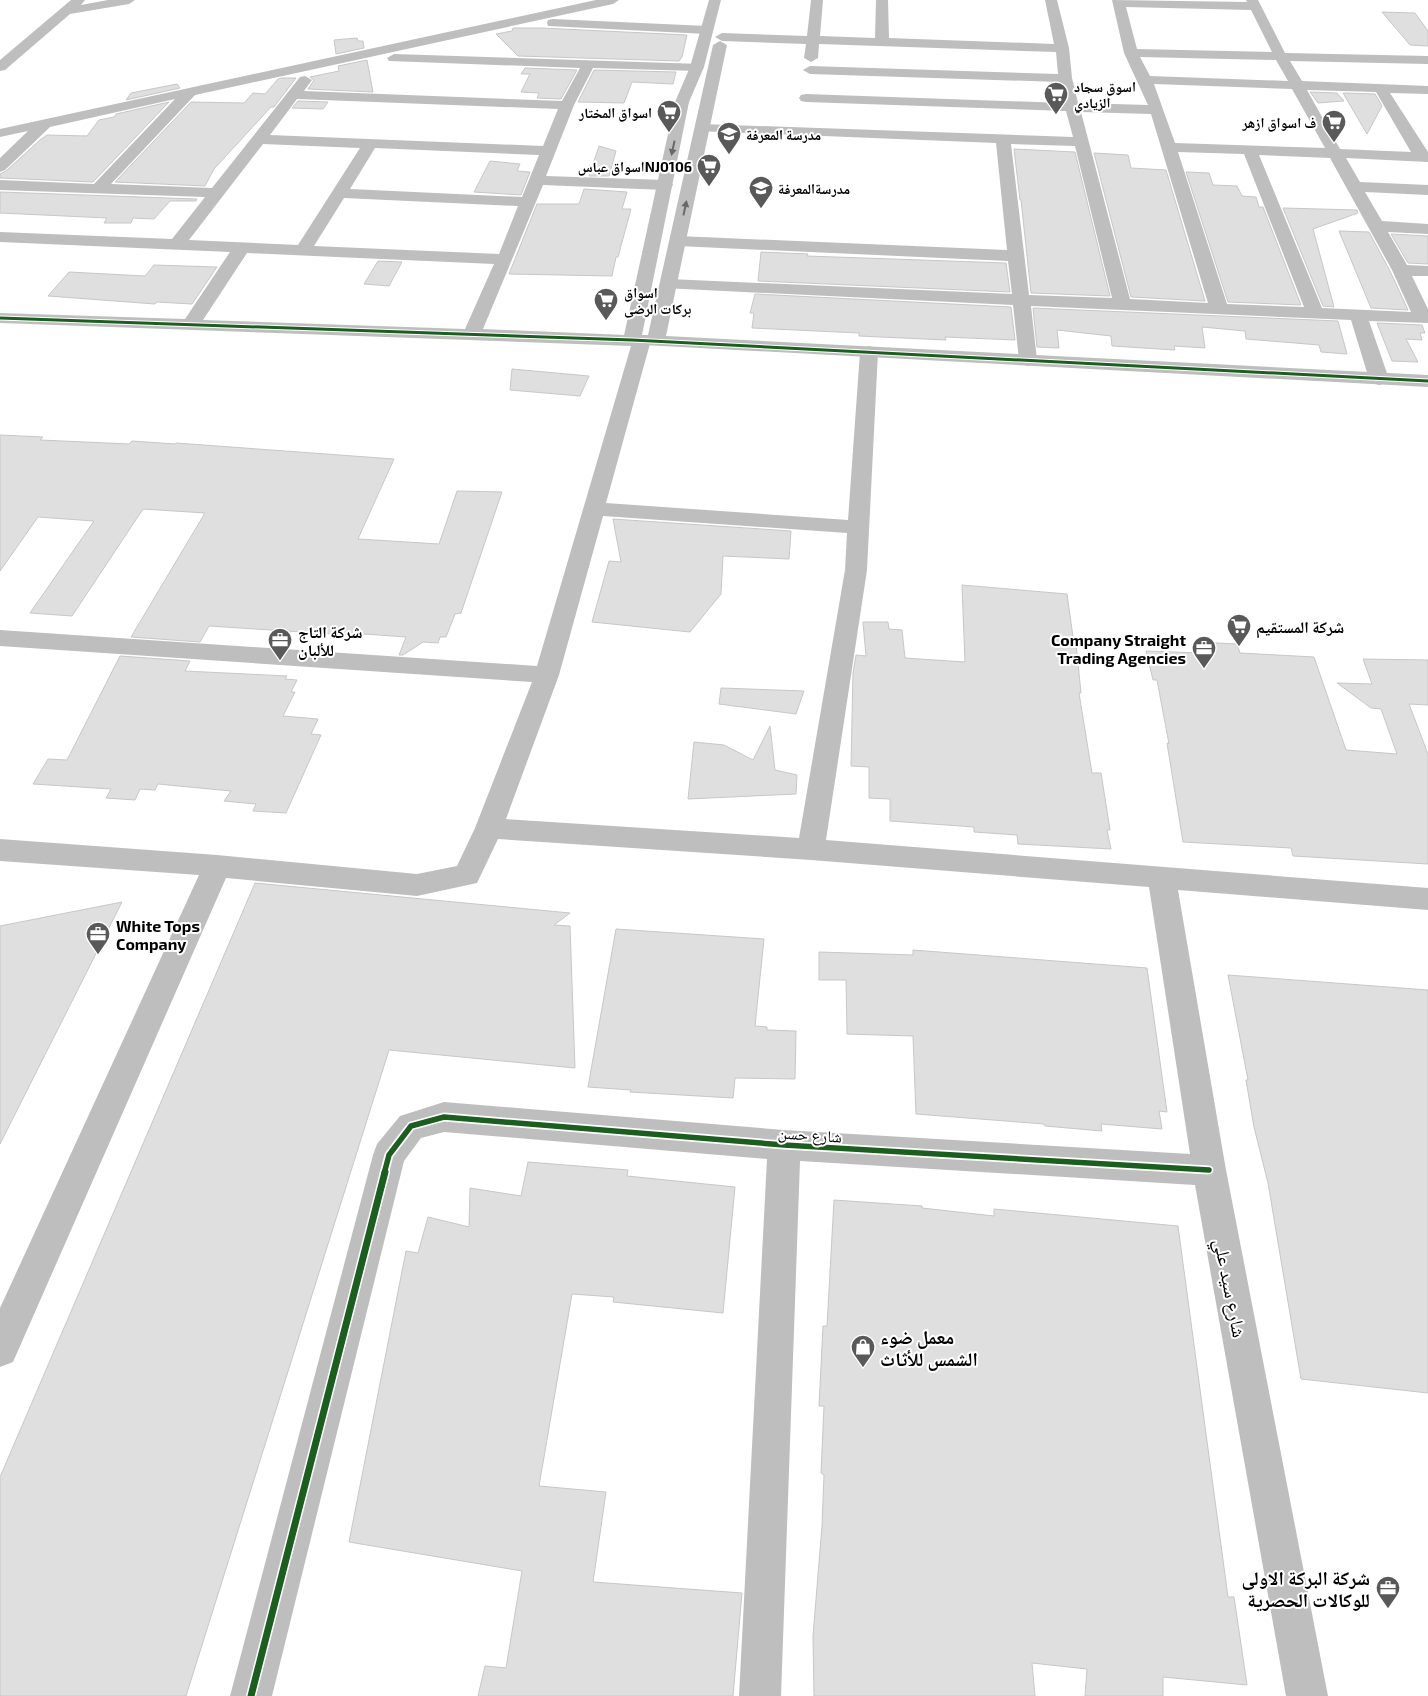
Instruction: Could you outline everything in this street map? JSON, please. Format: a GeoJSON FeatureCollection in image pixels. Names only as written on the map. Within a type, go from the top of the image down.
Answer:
{"type":"FeatureCollection","features":[{"type":"Feature","properties":{"kind":"street"},"geometry":{"type":"LineString","coordinates":[[0,67],[79,0]]}},
{"type":"Feature","properties":{"kind":"street"},"geometry":{"type":"LineString","coordinates":[[67,11],[129,0]]}},
{"type":"Feature","properties":{"kind":"street"},"geometry":{"type":"LineString","coordinates":[[0,132],[613,0]]}},
{"type":"Feature","properties":{"kind":"street"},"geometry":{"type":"LineString","coordinates":[[0,850],[218,866],[417,885],[467,875],[489,828],[547,675],[643,340],[665,185],[682,102],[697,67],[714,0]]}},
{"type":"Feature","properties":{"kind":"street"},"geometry":{"type":"LineString","coordinates":[[800,132],[808,84],[817,0]]}},
{"type":"Feature","properties":{"kind":"street"},"geometry":{"type":"LineString","coordinates":[[882,0],[882,42]]}},
{"type":"Feature","properties":{"kind":"street"},"geometry":{"type":"LineString","coordinates":[[1051,0],[1062,48],[1065,78],[1122,304]]}},
{"type":"Feature","properties":{"kind":"street"},"geometry":{"type":"LineString","coordinates":[[669,284],[1425,318],[1401,270],[1281,57],[1254,3],[1118,1],[1131,53],[1146,80],[1157,110],[1218,308]]}},
{"type":"Feature","properties":{"kind":"street"},"geometry":{"type":"LineString","coordinates":[[643,340],[669,284],[728,9]]}},
{"type":"Feature","properties":{"kind":"street"},"geometry":{"type":"LineString","coordinates":[[511,21],[707,30]]}},
{"type":"Feature","properties":{"kind":"street"},"geometry":{"type":"LineString","coordinates":[[722,37],[1062,48]]}},
{"type":"Feature","properties":{"kind":"street"},"geometry":{"type":"LineString","coordinates":[[1131,53],[1428,60]]}},
{"type":"Feature","properties":{"kind":"street"},"geometry":{"type":"LineString","coordinates":[[353,57],[697,67]]}},
{"type":"Feature","properties":{"kind":"street"},"geometry":{"type":"LineString","coordinates":[[177,244],[294,95],[316,64]]}},
{"type":"Feature","properties":{"kind":"street"},"geometry":{"type":"LineString","coordinates":[[471,335],[505,259],[547,151],[567,105],[588,65]]}},
{"type":"Feature","properties":{"kind":"street"},"geometry":{"type":"LineString","coordinates":[[808,84],[1065,78]]}},
{"type":"Feature","properties":{"kind":"street"},"geometry":{"type":"LineString","coordinates":[[1146,80],[1428,90]]}},
{"type":"Feature","properties":{"kind":"street"},"geometry":{"type":"LineString","coordinates":[[808,84],[1072,107],[1157,110]]}},
{"type":"Feature","properties":{"kind":"street"},"geometry":{"type":"LineString","coordinates":[[1380,88],[1425,157]]}},
{"type":"Feature","properties":{"kind":"street"},"geometry":{"type":"LineString","coordinates":[[98,188],[190,91]]}},
{"type":"Feature","properties":{"kind":"street"},"geometry":{"type":"LineString","coordinates":[[294,95],[567,105]]}},
{"type":"Feature","properties":{"kind":"street"},"geometry":{"type":"LineString","coordinates":[[682,102],[708,102]]}},
{"type":"Feature","properties":{"kind":"street"},"geometry":{"type":"LineString","coordinates":[[0,167],[46,123]]}},
{"type":"Feature","properties":{"kind":"street"},"geometry":{"type":"LineString","coordinates":[[702,128],[1081,142]]}},
{"type":"Feature","properties":{"kind":"street"},"geometry":{"type":"LineString","coordinates":[[260,139],[547,151]]}},
{"type":"Feature","properties":{"kind":"street"},"geometry":{"type":"LineString","coordinates":[[1003,140],[1028,360]]}},
{"type":"Feature","properties":{"kind":"street"},"geometry":{"type":"LineString","coordinates":[[303,250],[370,144]]}},
{"type":"Feature","properties":{"kind":"street"},"geometry":{"type":"LineString","coordinates":[[1168,147],[1425,157]]}},
{"type":"Feature","properties":{"kind":"street"},"geometry":{"type":"LineString","coordinates":[[1250,150],[1315,313]]}},
{"type":"Feature","properties":{"kind":"street"},"geometry":{"type":"LineString","coordinates":[[536,180],[665,185]]}},
{"type":"Feature","properties":{"kind":"street"},"geometry":{"type":"LineString","coordinates":[[0,185],[216,193]]}},
{"type":"Feature","properties":{"kind":"street"},"geometry":{"type":"LineString","coordinates":[[1355,187],[1428,190]]}},
{"type":"Feature","properties":{"kind":"street"},"geometry":{"type":"LineString","coordinates":[[339,193],[528,202]]}},
{"type":"Feature","properties":{"kind":"street"},"geometry":{"type":"LineString","coordinates":[[1376,226],[1428,229]]}},
{"type":"Feature","properties":{"kind":"street"},"geometry":{"type":"LineString","coordinates":[[0,237],[505,259]]}},
{"type":"Feature","properties":{"kind":"street"},"geometry":{"type":"LineString","coordinates":[[678,241],[1017,256]]}},
{"type":"Feature","properties":{"kind":"street"},"geometry":{"type":"LineString","coordinates":[[190,325],[242,247]]}},
{"type":"Feature","properties":{"kind":"street"},"geometry":{"type":"LineString","coordinates":[[1401,270],[1428,271]]}},
{"type":"Feature","properties":{"kind":"street"},"geometry":{"type":"LineString","coordinates":[[1358,315],[1379,379]]}},
{"type":"Feature","properties":{"kind":"street"},"geometry":{"type":"LineString","coordinates":[[0,318],[643,340],[1428,381]]}},
{"type":"Feature","properties":{"kind":"street"},"geometry":{"type":"LineString","coordinates":[[811,849],[856,570],[869,352]]}},
{"type":"Feature","properties":{"kind":"street"},"geometry":{"type":"LineString","coordinates":[[594,509],[858,527]]}},
{"type":"Feature","properties":{"kind":"street"},"geometry":{"type":"LineString","coordinates":[[0,638],[547,675]]}},
{"type":"Feature","properties":{"kind":"street"},"geometry":{"type":"LineString","coordinates":[[489,828],[811,849],[1428,899]]}},
{"type":"Feature","properties":{"kind":"street"},"geometry":{"type":"LineString","coordinates":[[0,1349],[218,866]]}},
{"type":"Feature","properties":{"kind":"street","name":"شارع سيد علي"},"geometry":{"type":"LineString","coordinates":[[1162,878],[1209,1170],[1307,1696]]}},
{"type":"Feature","properties":{"kind":"street","name":"شارع حسن"},"geometry":{"type":"LineString","coordinates":[[251,1696],[389,1155],[411,1126],[444,1117],[784,1145],[1209,1170]]}},
{"type":"Feature","properties":{"kind":"street"},"geometry":{"type":"LineString","coordinates":[[760,1696],[784,1145]]}},
{"type":"Feature","properties":{"kind":"building"},"geometry":{"type":"Polygon","coordinates":[[[1382,12],[1415,13],[1428,31],[1428,46],[1410,45],[1382,12]]]}},
{"type":"Feature","properties":{"kind":"building"},"geometry":{"type":"Polygon","coordinates":[[[513,28],[687,35],[682,57],[679,61],[518,56],[496,34],[512,31],[513,28]]]}},
{"type":"Feature","properties":{"kind":"building"},"geometry":{"type":"Polygon","coordinates":[[[357,38],[358,41],[363,41],[364,48],[336,54],[334,40],[357,38]]]}},
{"type":"Feature","properties":{"kind":"building"},"geometry":{"type":"Polygon","coordinates":[[[367,60],[373,92],[308,89],[314,80],[310,77],[339,71],[338,66],[367,60]]]}},
{"type":"Feature","properties":{"kind":"building"},"geometry":{"type":"Polygon","coordinates":[[[525,68],[577,70],[561,99],[537,98],[539,93],[521,92],[530,74],[521,74],[525,68]]]}},
{"type":"Feature","properties":{"kind":"building"},"geometry":{"type":"Polygon","coordinates":[[[594,70],[676,72],[673,84],[632,82],[624,103],[578,102],[594,70]]]}},
{"type":"Feature","properties":{"kind":"building"},"geometry":{"type":"Polygon","coordinates":[[[296,78],[274,107],[271,107],[214,169],[205,186],[115,182],[191,102],[244,103],[253,93],[265,94],[278,79],[296,78]]]}},
{"type":"Feature","properties":{"kind":"building"},"geometry":{"type":"Polygon","coordinates":[[[177,84],[180,88],[126,100],[131,93],[177,84]]]}},
{"type":"Feature","properties":{"kind":"building"},"geometry":{"type":"Polygon","coordinates":[[[1310,92],[1337,93],[1344,101],[1318,103],[1310,92]]]}},
{"type":"Feature","properties":{"kind":"building"},"geometry":{"type":"Polygon","coordinates":[[[1343,93],[1375,94],[1382,106],[1367,134],[1343,93]]]}},
{"type":"Feature","properties":{"kind":"building"},"geometry":{"type":"Polygon","coordinates":[[[298,101],[328,102],[323,109],[292,108],[298,101]]]}},
{"type":"Feature","properties":{"kind":"building"},"geometry":{"type":"Polygon","coordinates":[[[169,102],[93,182],[0,178],[0,174],[6,171],[47,135],[87,136],[99,120],[114,117],[116,114],[169,102]]]}},
{"type":"Feature","properties":{"kind":"building"},"geometry":{"type":"Polygon","coordinates":[[[599,146],[616,151],[609,176],[589,176],[599,146]]]}},
{"type":"Feature","properties":{"kind":"building"},"geometry":{"type":"Polygon","coordinates":[[[1014,149],[1075,152],[1110,296],[1031,293],[1014,149]]]}},
{"type":"Feature","properties":{"kind":"building"},"geometry":{"type":"Polygon","coordinates":[[[1094,153],[1128,155],[1131,168],[1166,170],[1205,301],[1131,297],[1094,153]]]}},
{"type":"Feature","properties":{"kind":"building"},"geometry":{"type":"Polygon","coordinates":[[[490,161],[520,164],[517,171],[530,172],[521,195],[474,192],[490,161]]]}},
{"type":"Feature","properties":{"kind":"building"},"geometry":{"type":"Polygon","coordinates":[[[1186,172],[1209,173],[1213,185],[1237,186],[1242,196],[1256,197],[1259,207],[1263,207],[1301,305],[1228,302],[1186,172]]]}},
{"type":"Feature","properties":{"kind":"building"},"geometry":{"type":"Polygon","coordinates":[[[584,189],[627,192],[622,209],[631,209],[612,276],[509,274],[537,204],[579,204],[584,189]]]}},
{"type":"Feature","properties":{"kind":"building"},"geometry":{"type":"Polygon","coordinates":[[[0,192],[197,199],[196,201],[170,201],[154,219],[133,218],[131,223],[104,223],[107,218],[0,213],[0,192]]]}},
{"type":"Feature","properties":{"kind":"building"},"geometry":{"type":"Polygon","coordinates":[[[1283,208],[1357,210],[1358,213],[1313,229],[1334,307],[1323,306],[1283,208]]]}},
{"type":"Feature","properties":{"kind":"building"},"geometry":{"type":"Polygon","coordinates":[[[1339,231],[1369,232],[1408,310],[1371,308],[1339,231]]]}},
{"type":"Feature","properties":{"kind":"building"},"geometry":{"type":"Polygon","coordinates":[[[1391,234],[1428,236],[1428,264],[1408,263],[1391,234]]]}},
{"type":"Feature","properties":{"kind":"building"},"geometry":{"type":"Polygon","coordinates":[[[761,252],[808,254],[807,256],[1006,263],[1010,292],[758,281],[761,252]]]}},
{"type":"Feature","properties":{"kind":"building"},"geometry":{"type":"Polygon","coordinates":[[[378,261],[402,262],[389,286],[364,284],[378,261]]]}},
{"type":"Feature","properties":{"kind":"building"},"geometry":{"type":"Polygon","coordinates":[[[154,265],[217,267],[192,304],[157,302],[155,304],[48,296],[69,272],[145,276],[154,265]]]}},
{"type":"Feature","properties":{"kind":"building"},"geometry":{"type":"Polygon","coordinates":[[[755,294],[1011,307],[1015,340],[945,337],[946,340],[924,339],[859,336],[859,333],[752,328],[754,313],[750,313],[755,294]]]}},
{"type":"Feature","properties":{"kind":"building"},"geometry":{"type":"Polygon","coordinates":[[[1033,308],[1338,321],[1347,354],[1321,352],[1319,345],[1246,339],[1245,331],[1202,327],[1205,348],[1174,346],[1175,350],[1112,346],[1111,336],[1057,330],[1059,348],[1037,347],[1033,308]]]}},
{"type":"Feature","properties":{"kind":"building"},"geometry":{"type":"Polygon","coordinates":[[[1377,323],[1422,325],[1425,333],[1420,333],[1422,340],[1406,339],[1418,362],[1392,361],[1377,323]]]}},
{"type":"Feature","properties":{"kind":"building"},"geometry":{"type":"Polygon","coordinates":[[[512,369],[589,376],[580,396],[510,390],[512,369]]]}},
{"type":"Feature","properties":{"kind":"building"},"geometry":{"type":"Polygon","coordinates":[[[0,435],[43,437],[40,440],[129,444],[132,441],[176,443],[394,459],[358,539],[439,544],[457,491],[502,492],[461,613],[455,614],[446,637],[440,637],[438,643],[423,642],[403,655],[399,655],[406,637],[209,626],[200,642],[131,637],[205,513],[143,509],[72,616],[30,613],[94,521],[38,517],[0,571],[0,435]]]}},
{"type":"Feature","properties":{"kind":"building"},"geometry":{"type":"Polygon","coordinates":[[[613,519],[791,531],[789,559],[723,556],[721,594],[690,632],[592,622],[609,561],[621,562],[613,519]]]}},
{"type":"Feature","properties":{"kind":"building"},"geometry":{"type":"Polygon","coordinates":[[[962,585],[1067,594],[1074,644],[1076,644],[1081,693],[1079,693],[1092,773],[1101,773],[1111,849],[1018,844],[1017,835],[974,832],[974,827],[890,821],[890,799],[869,798],[869,767],[851,766],[853,673],[856,655],[866,656],[863,622],[888,622],[889,629],[902,630],[905,658],[965,662],[962,585]]]}},
{"type":"Feature","properties":{"kind":"building"},"geometry":{"type":"Polygon","coordinates":[[[1198,642],[1237,644],[1240,653],[1314,657],[1346,750],[1397,754],[1381,709],[1371,708],[1337,683],[1372,684],[1363,659],[1428,660],[1428,705],[1409,704],[1428,754],[1428,864],[1293,856],[1291,848],[1183,842],[1167,743],[1169,744],[1157,680],[1153,680],[1146,651],[1201,653],[1198,642]]]}},
{"type":"Feature","properties":{"kind":"building"},"geometry":{"type":"Polygon","coordinates":[[[120,656],[190,661],[185,671],[287,676],[285,679],[297,680],[291,692],[295,692],[283,716],[318,719],[311,734],[321,735],[286,813],[253,811],[256,804],[224,801],[231,791],[158,784],[155,790],[140,789],[135,800],[106,798],[111,789],[33,784],[48,759],[67,760],[120,656]]]}},
{"type":"Feature","properties":{"kind":"building"},"geometry":{"type":"Polygon","coordinates":[[[721,688],[804,691],[796,714],[719,704],[721,688]]]}},
{"type":"Feature","properties":{"kind":"building"},"geometry":{"type":"Polygon","coordinates":[[[770,726],[775,770],[797,775],[796,794],[688,799],[694,742],[724,745],[753,760],[770,726]]]}},
{"type":"Feature","properties":{"kind":"building"},"geometry":{"type":"Polygon","coordinates":[[[255,883],[570,913],[554,925],[570,926],[575,1068],[389,1050],[186,1696],[0,1696],[0,1477],[255,883]]]}},
{"type":"Feature","properties":{"kind":"building"},"geometry":{"type":"Polygon","coordinates":[[[122,902],[0,1144],[0,926],[122,902]]]}},
{"type":"Feature","properties":{"kind":"building"},"geometry":{"type":"Polygon","coordinates":[[[616,929],[764,939],[755,1026],[767,1027],[767,1030],[796,1031],[795,1079],[735,1078],[733,1098],[630,1092],[631,1090],[588,1087],[616,929]]]}},
{"type":"Feature","properties":{"kind":"building"},"geometry":{"type":"Polygon","coordinates":[[[913,950],[1147,968],[1167,1112],[1159,1111],[1162,1129],[1101,1124],[1102,1131],[1045,1126],[1044,1124],[916,1114],[913,1036],[847,1034],[846,980],[819,980],[819,952],[913,955],[913,950]]]}},
{"type":"Feature","properties":{"kind":"building"},"geometry":{"type":"Polygon","coordinates":[[[1228,975],[1428,990],[1428,1393],[1301,1379],[1268,1183],[1254,1127],[1246,1080],[1248,1080],[1228,975]]]}},
{"type":"Feature","properties":{"kind":"building"},"geometry":{"type":"Polygon","coordinates":[[[528,1162],[628,1170],[627,1176],[735,1187],[723,1313],[613,1302],[614,1297],[572,1294],[539,1486],[606,1492],[593,1582],[742,1593],[733,1696],[478,1696],[485,1666],[506,1668],[522,1571],[349,1542],[406,1251],[418,1253],[428,1217],[469,1227],[470,1188],[521,1196],[528,1162]]]}},
{"type":"Feature","properties":{"kind":"building"},"geometry":{"type":"Polygon","coordinates":[[[834,1200],[922,1206],[922,1208],[994,1216],[994,1209],[1178,1226],[1228,1597],[1234,1597],[1247,1685],[1163,1677],[1163,1696],[1085,1696],[1087,1669],[1032,1663],[1035,1696],[814,1696],[813,1636],[824,1475],[821,1473],[824,1406],[819,1406],[823,1326],[827,1326],[834,1200]]]}},
{"type":"Feature","properties":{"kind":"cycle path"},"geometry":{"type":"LineString","coordinates":[[0,318],[632,340],[1428,381]]}},
{"type":"Feature","properties":{"kind":"cycle path"},"geometry":{"type":"LineString","coordinates":[[251,1696],[389,1155],[411,1126],[444,1117],[784,1145],[1209,1170]]}},
{"type":"Feature","properties":{"kind":"place","name":"اسوق سجاد الزيادي"},"geometry":{"type":"Point","coordinates":[1056,115]}},
{"type":"Feature","properties":{"kind":"place","name":"اسواق المختار"},"geometry":{"type":"Point","coordinates":[669,133]}},
{"type":"Feature","properties":{"kind":"place","name":"ف اسواق ازهر"},"geometry":{"type":"Point","coordinates":[1334,143]}},
{"type":"Feature","properties":{"kind":"place","name":"مدرسة المعرفة"},"geometry":{"type":"Point","coordinates":[729,155]}},
{"type":"Feature","properties":{"kind":"place","name":"اسواق عباسNJ0106"},"geometry":{"type":"Point","coordinates":[709,187]}},
{"type":"Feature","properties":{"kind":"place","name":"مدرسةالمعرفة"},"geometry":{"type":"Point","coordinates":[761,209]}},
{"type":"Feature","properties":{"kind":"place","name":"اسواق بركات الرضى"},"geometry":{"type":"Point","coordinates":[606,321]}},
{"type":"Feature","properties":{"kind":"place","name":"شركة المستقيم"},"geometry":{"type":"Point","coordinates":[1239,647]}},
{"type":"Feature","properties":{"kind":"place","name":"شركة التاج للألبان"},"geometry":{"type":"Point","coordinates":[280,661]}},
{"type":"Feature","properties":{"kind":"place","name":"Company Straight Trading Agencies"},"geometry":{"type":"Point","coordinates":[1204,669]}},
{"type":"Feature","properties":{"kind":"place","name":"White Tops Company"},"geometry":{"type":"Point","coordinates":[98,955]}},
{"type":"Feature","properties":{"kind":"place","name":"معمل ضوء الشمس للأثاث"},"geometry":{"type":"Point","coordinates":[863,1368]}},
{"type":"Feature","properties":{"kind":"place","name":"شركة البركة الاولى للوكالات الحصرية"},"geometry":{"type":"Point","coordinates":[1388,1609]}}]}
